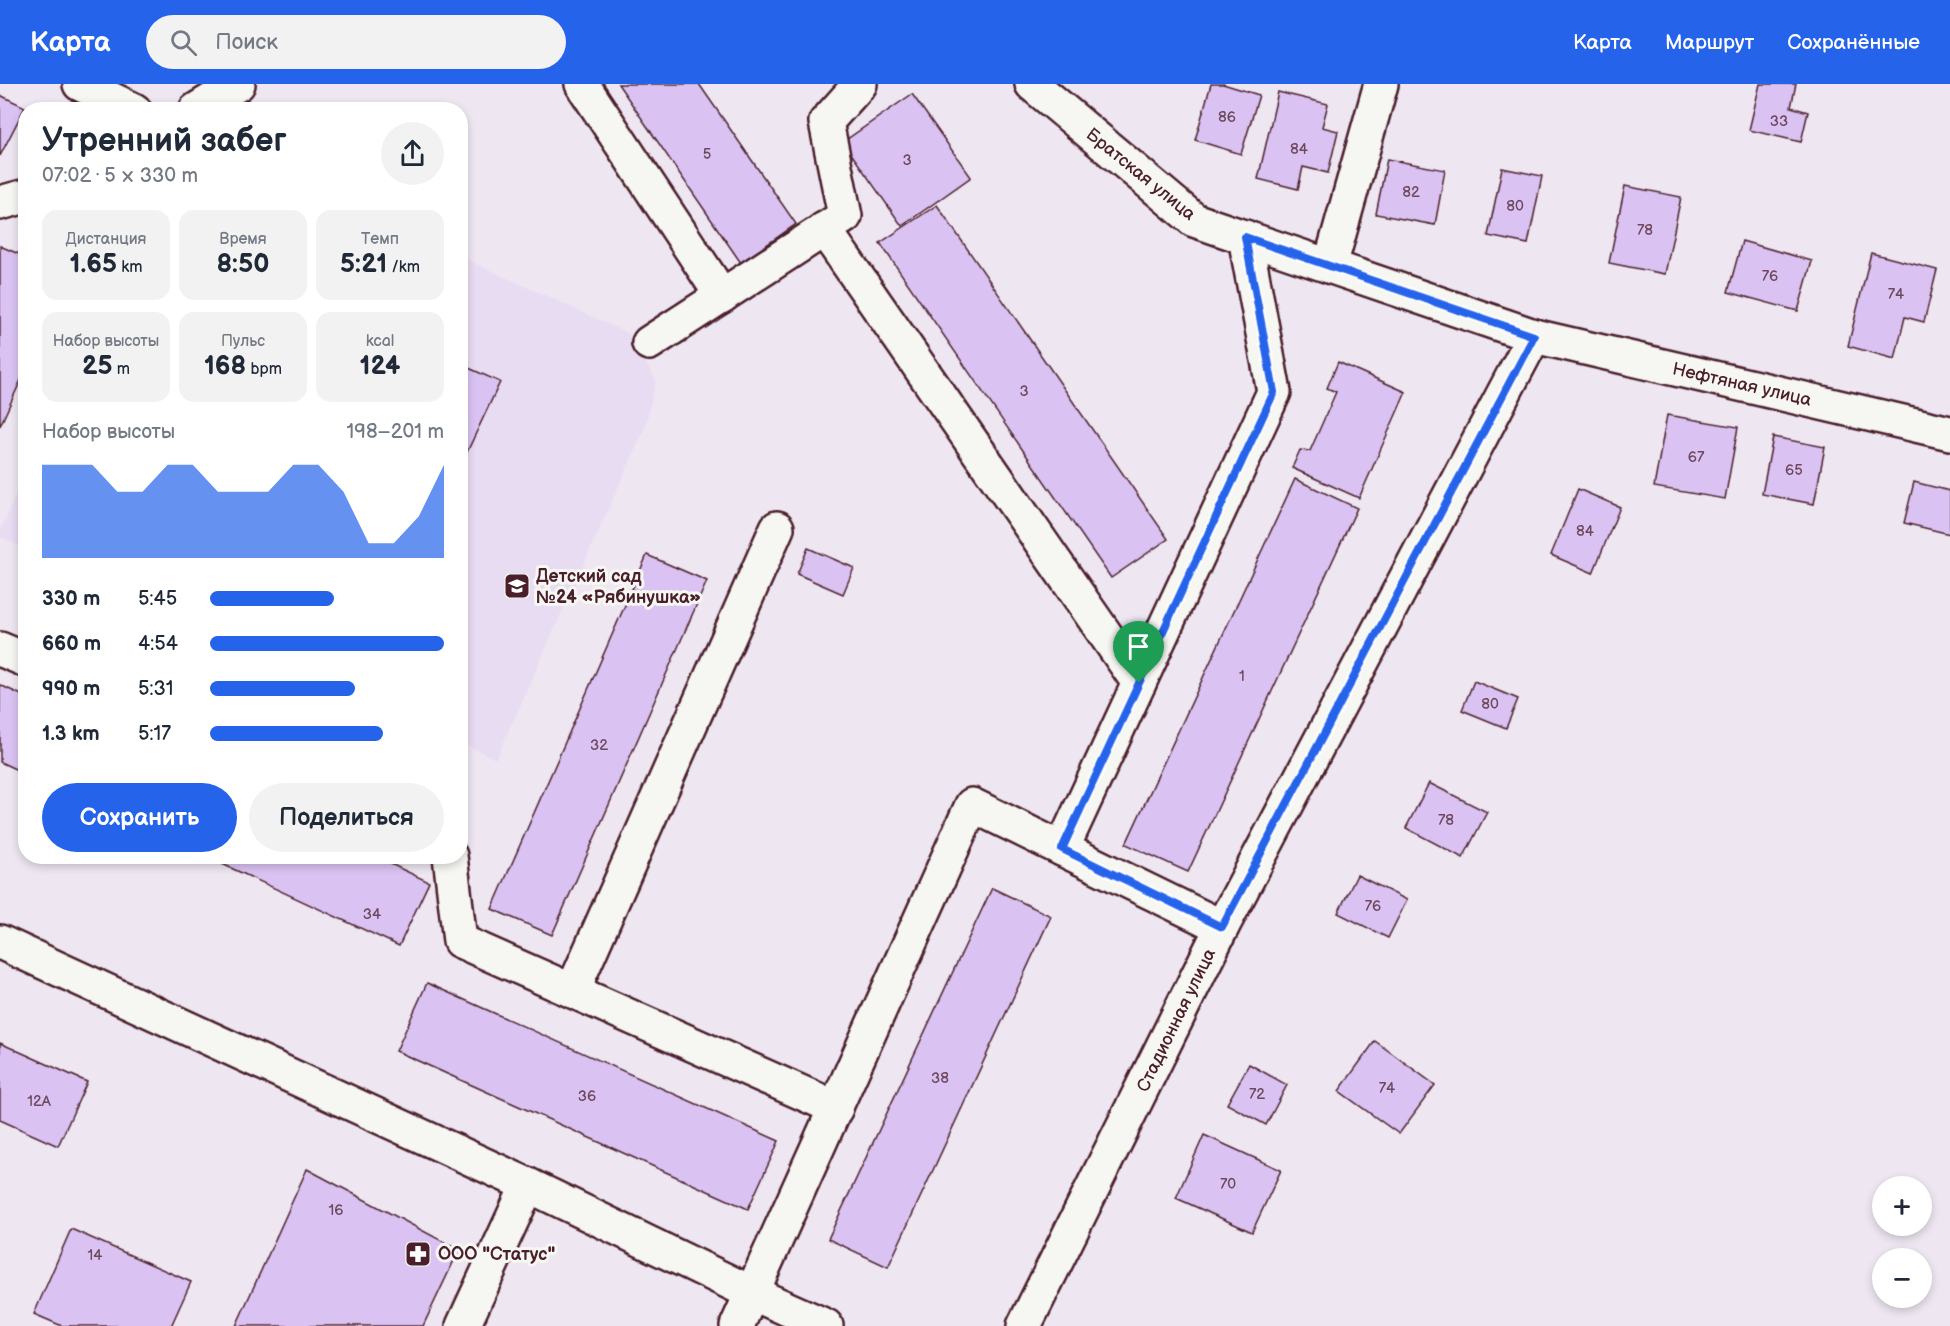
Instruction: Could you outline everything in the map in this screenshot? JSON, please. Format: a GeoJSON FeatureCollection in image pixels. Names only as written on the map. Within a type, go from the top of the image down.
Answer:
{"type":"FeatureCollection","features":[{"type":"Feature","properties":{"kind":"street"},"geometry":{"type":"LineString","coordinates":[[80,84],[117,102]]}},
{"type":"Feature","properties":{"kind":"street"},"geometry":{"type":"LineString","coordinates":[[209,102],[238,84]]}},
{"type":"Feature","properties":{"kind":"street"},"geometry":{"type":"LineString","coordinates":[[582,84],[722,296]]}},
{"type":"Feature","properties":{"kind":"street"},"geometry":{"type":"LineString","coordinates":[[649,343],[846,216],[826,122],[860,84]]}},
{"type":"Feature","properties":{"kind":"street","name":"Братская улица"},"geometry":{"type":"LineString","coordinates":[[1032,84],[1194,220],[1534,336]]}},
{"type":"Feature","properties":{"kind":"street"},"geometry":{"type":"LineString","coordinates":[[1330,266],[1381,84]]}},
{"type":"Feature","properties":{"kind":"street"},"geometry":{"type":"LineString","coordinates":[[0,203],[18,198]]}},
{"type":"Feature","properties":{"kind":"street"},"geometry":{"type":"LineString","coordinates":[[824,229],[1139,683]]}},
{"type":"Feature","properties":{"kind":"street"},"geometry":{"type":"LineString","coordinates":[[1062,849],[1274,392],[1245,237]]}},
{"type":"Feature","properties":{"kind":"street","name":"Нефтяная улица"},"geometry":{"type":"LineString","coordinates":[[1534,336],[1950,433]]}},
{"type":"Feature","properties":{"kind":"street","name":"Стадионная улица"},"geometry":{"type":"LineString","coordinates":[[1024,1326],[1222,927],[1534,336]]}},
{"type":"Feature","properties":{"kind":"street"},"geometry":{"type":"LineString","coordinates":[[573,990],[777,528]]}},
{"type":"Feature","properties":{"kind":"street"},"geometry":{"type":"LineString","coordinates":[[0,649],[18,657]]}},
{"type":"Feature","properties":{"kind":"street"},"geometry":{"type":"LineString","coordinates":[[737,1326],[972,805],[1222,927]]}},
{"type":"Feature","properties":{"kind":"street"},"geometry":{"type":"LineString","coordinates":[[451,864],[460,941],[836,1108]]}},
{"type":"Feature","properties":{"kind":"street"},"geometry":{"type":"LineString","coordinates":[[0,942],[528,1185],[752,1293],[826,1326]]}},
{"type":"Feature","properties":{"kind":"street"},"geometry":{"type":"LineString","coordinates":[[463,1326],[528,1185]]}},
{"type":"Feature","properties":{"kind":"shaded area","name":"Детский сад №24 «Рябинушка»"},"geometry":{"type":"Polygon","coordinates":[[[468,260],[628,333],[656,380],[645,428],[496,759],[468,746],[468,260]]]}},
{"type":"Feature","properties":{"kind":"shaded area"},"geometry":{"type":"Polygon","coordinates":[[[18,490],[18,546],[0,537],[0,531],[18,490]]]}},
{"type":"Feature","properties":{"kind":"building"},"geometry":{"type":"Polygon","coordinates":[[[618,84],[699,84],[796,224],[741,263],[618,84]]]}},
{"type":"Feature","properties":{"kind":"building"},"geometry":{"type":"Polygon","coordinates":[[[1211,84],[1223,84],[1259,95],[1241,154],[1195,140],[1211,84]]]}},
{"type":"Feature","properties":{"kind":"building"},"geometry":{"type":"Polygon","coordinates":[[[1760,84],[1796,84],[1791,107],[1808,112],[1801,142],[1749,130],[1760,84]]]}},
{"type":"Feature","properties":{"kind":"building"},"geometry":{"type":"Polygon","coordinates":[[[1278,92],[1328,104],[1322,127],[1338,131],[1328,173],[1303,167],[1298,189],[1258,179],[1278,92]]]}},
{"type":"Feature","properties":{"kind":"building"},"geometry":{"type":"Polygon","coordinates":[[[912,94],[971,177],[902,226],[843,142],[912,94]]]}},
{"type":"Feature","properties":{"kind":"building"},"geometry":{"type":"Polygon","coordinates":[[[0,95],[18,104],[18,121],[0,156],[0,95]]]}},
{"type":"Feature","properties":{"kind":"building"},"geometry":{"type":"Polygon","coordinates":[[[1387,159],[1445,170],[1435,225],[1376,214],[1387,159]]]}},
{"type":"Feature","properties":{"kind":"building"},"geometry":{"type":"Polygon","coordinates":[[[1502,168],[1542,176],[1528,244],[1488,236],[1502,168]]]}},
{"type":"Feature","properties":{"kind":"building"},"geometry":{"type":"Polygon","coordinates":[[[1625,186],[1681,197],[1665,274],[1609,263],[1625,186]]]}},
{"type":"Feature","properties":{"kind":"building"},"geometry":{"type":"Polygon","coordinates":[[[937,205],[1168,539],[1111,578],[880,243],[937,205]]]}},
{"type":"Feature","properties":{"kind":"building"},"geometry":{"type":"Polygon","coordinates":[[[1742,241],[1812,261],[1798,311],[1728,292],[1742,241]]]}},
{"type":"Feature","properties":{"kind":"building"},"geometry":{"type":"Polygon","coordinates":[[[0,246],[18,254],[18,387],[0,426],[0,246]]]}},
{"type":"Feature","properties":{"kind":"building"},"geometry":{"type":"Polygon","coordinates":[[[1871,253],[1937,270],[1924,322],[1905,317],[1895,359],[1848,346],[1871,253]]]}},
{"type":"Feature","properties":{"kind":"building"},"geometry":{"type":"Polygon","coordinates":[[[1338,362],[1406,392],[1359,498],[1292,468],[1300,450],[1310,451],[1336,392],[1327,388],[1338,362]]]}},
{"type":"Feature","properties":{"kind":"building"},"geometry":{"type":"Polygon","coordinates":[[[468,368],[500,382],[468,450],[468,368]]]}},
{"type":"Feature","properties":{"kind":"building"},"geometry":{"type":"Polygon","coordinates":[[[1667,415],[1738,427],[1725,499],[1654,487],[1667,415]]]}},
{"type":"Feature","properties":{"kind":"building"},"geometry":{"type":"Polygon","coordinates":[[[1773,437],[1825,447],[1814,504],[1762,494],[1773,437]]]}},
{"type":"Feature","properties":{"kind":"building"},"geometry":{"type":"Polygon","coordinates":[[[1295,479],[1357,508],[1188,872],[1126,844],[1295,479]]]}},
{"type":"Feature","properties":{"kind":"building"},"geometry":{"type":"Polygon","coordinates":[[[1914,482],[1950,491],[1950,534],[1904,523],[1914,482]]]}},
{"type":"Feature","properties":{"kind":"building"},"geometry":{"type":"Polygon","coordinates":[[[1578,489],[1620,507],[1593,573],[1551,555],[1578,489]]]}},
{"type":"Feature","properties":{"kind":"building"},"geometry":{"type":"Polygon","coordinates":[[[808,548],[854,568],[843,594],[797,574],[808,548]]]}},
{"type":"Feature","properties":{"kind":"building"},"geometry":{"type":"Polygon","coordinates":[[[647,555],[707,581],[552,935],[492,909],[647,555]]]}},
{"type":"Feature","properties":{"kind":"building"},"geometry":{"type":"Polygon","coordinates":[[[1474,681],[1518,699],[1506,728],[1462,710],[1474,681]]]}},
{"type":"Feature","properties":{"kind":"building"},"geometry":{"type":"Polygon","coordinates":[[[0,685],[18,693],[18,770],[0,762],[0,685]]]}},
{"type":"Feature","properties":{"kind":"building"},"geometry":{"type":"Polygon","coordinates":[[[1429,783],[1487,812],[1463,858],[1406,828],[1429,783]]]}},
{"type":"Feature","properties":{"kind":"building"},"geometry":{"type":"Polygon","coordinates":[[[222,864],[391,864],[429,882],[399,946],[222,864]]]}},
{"type":"Feature","properties":{"kind":"building"},"geometry":{"type":"Polygon","coordinates":[[[1357,875],[1407,900],[1388,938],[1338,913],[1357,875]]]}},
{"type":"Feature","properties":{"kind":"building"},"geometry":{"type":"Polygon","coordinates":[[[992,888],[1051,916],[888,1267],[828,1239],[992,888]]]}},
{"type":"Feature","properties":{"kind":"building"},"geometry":{"type":"Polygon","coordinates":[[[427,983],[779,1141],[748,1209],[396,1051],[427,983]]]}},
{"type":"Feature","properties":{"kind":"building"},"geometry":{"type":"Polygon","coordinates":[[[1375,1041],[1435,1085],[1399,1134],[1339,1091],[1375,1041]]]}},
{"type":"Feature","properties":{"kind":"building"},"geometry":{"type":"Polygon","coordinates":[[[0,1043],[87,1082],[58,1146],[0,1120],[0,1043]]]}},
{"type":"Feature","properties":{"kind":"building"},"geometry":{"type":"Polygon","coordinates":[[[1249,1064],[1287,1085],[1266,1125],[1227,1104],[1249,1064]]]}},
{"type":"Feature","properties":{"kind":"building"},"geometry":{"type":"Polygon","coordinates":[[[1204,1135],[1281,1170],[1252,1232],[1176,1198],[1204,1135]]]}},
{"type":"Feature","properties":{"kind":"building"},"geometry":{"type":"Polygon","coordinates":[[[307,1169],[459,1250],[423,1326],[236,1326],[307,1169]]]}},
{"type":"Feature","properties":{"kind":"building"},"geometry":{"type":"Polygon","coordinates":[[[71,1229],[191,1282],[171,1326],[62,1326],[34,1314],[71,1229]]]}},
{"type":"Feature","properties":{"kind":"place","name":"Детский сад №24 «Рябинушка»"},"geometry":{"type":"Point","coordinates":[517,586]}},
{"type":"Feature","properties":{"kind":"place","name":"ООО \"Статус\""},"geometry":{"type":"Point","coordinates":[418,1254]}},
{"type":"Feature","properties":{"kind":"route"},"geometry":{"type":"LineString","coordinates":[[1245,237],[1534,336],[1222,927],[1062,849],[1139,683],[1274,392],[1245,237]]}}]}
